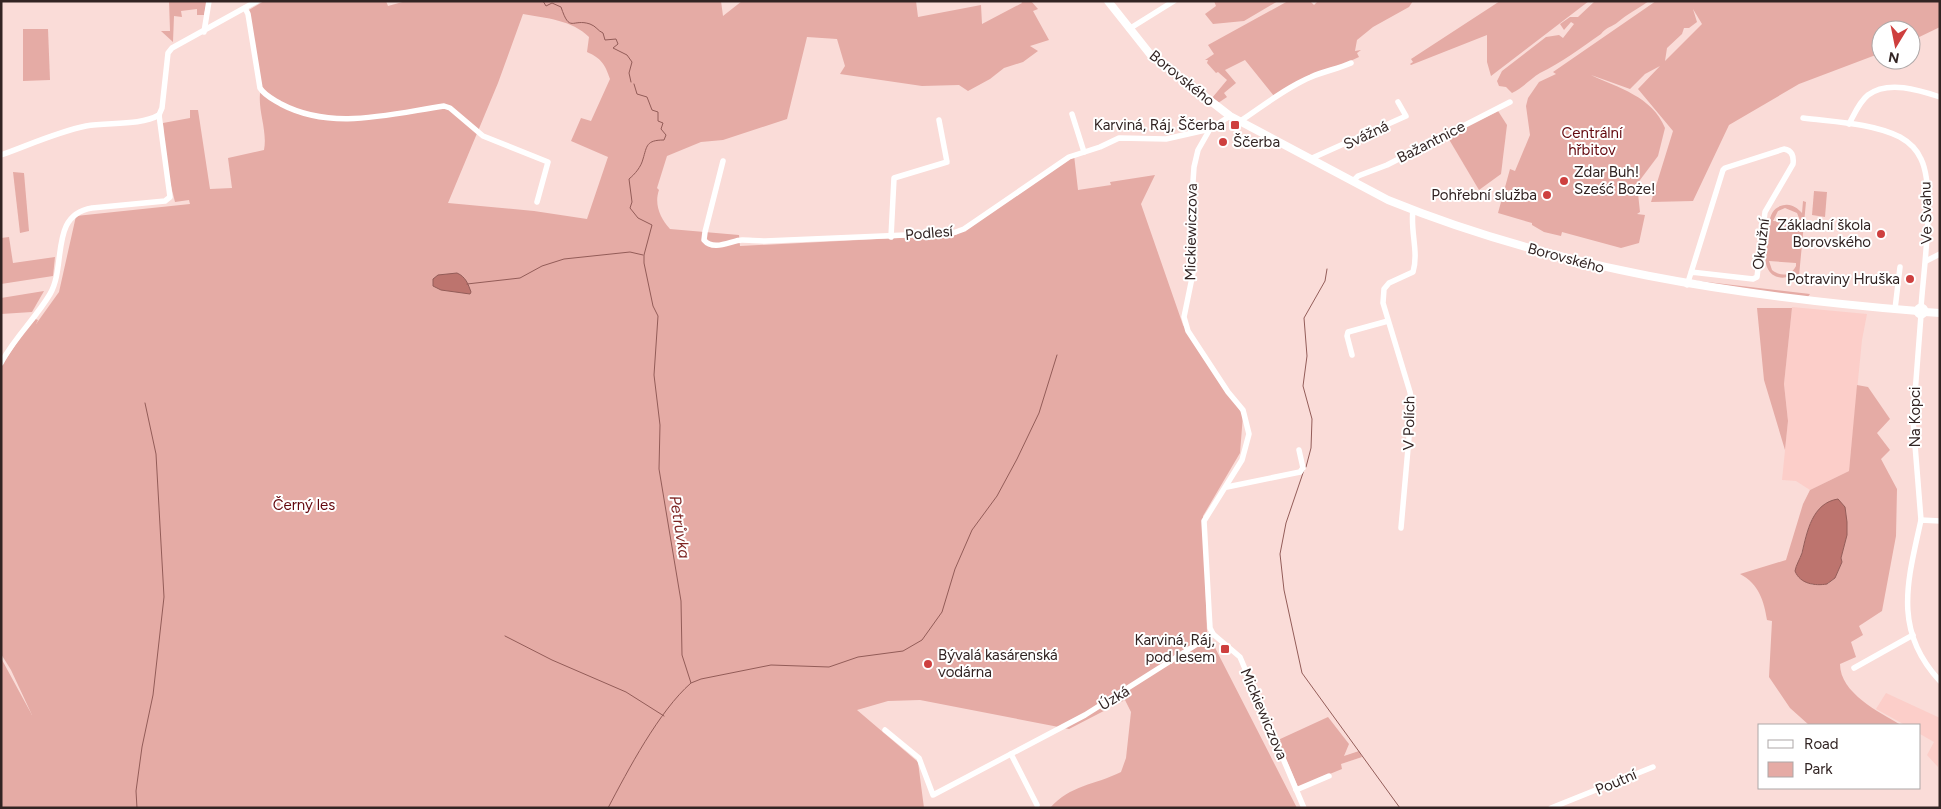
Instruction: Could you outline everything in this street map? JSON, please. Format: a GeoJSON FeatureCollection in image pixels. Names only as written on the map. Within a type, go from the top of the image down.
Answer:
{"type":"FeatureCollection","features":[{"type":"Feature","properties":{"kind":"main road","name":"Borovského"},"geometry":{"type":"LineString","coordinates":[[1108,1],[1150,54],[1230,116],[1310,159],[1413,210],[1494,238],[1561,257],[1687,285],[1758,295],[1940,313]]}},
{"type":"Feature","properties":{"kind":"street"},"geometry":{"type":"LineString","coordinates":[[204,32],[209,1]]}},
{"type":"Feature","properties":{"kind":"street"},"geometry":{"type":"LineString","coordinates":[[1,363],[9,347],[51,293],[64,231],[73,214],[80,210],[92,208],[165,201],[170,197],[159,115],[162,108],[168,53],[175,47],[257,1]]}},
{"type":"Feature","properties":{"kind":"street"},"geometry":{"type":"LineString","coordinates":[[1129,29],[1174,1]]}},
{"type":"Feature","properties":{"kind":"street"},"geometry":{"type":"LineString","coordinates":[[245,8],[248,14],[260,88],[267,96],[299,113],[342,120],[444,106],[450,108],[483,136],[548,162],[537,202]]}},
{"type":"Feature","properties":{"kind":"street"},"geometry":{"type":"LineString","coordinates":[[1239,122],[1294,86],[1313,76],[1333,71],[1351,63]]}},
{"type":"Feature","properties":{"kind":"street"},"geometry":{"type":"LineString","coordinates":[[1848,124],[1860,104],[1868,95],[1876,91],[1905,88],[1940,97]]}},
{"type":"Feature","properties":{"kind":"street","name":"Svážná"},"geometry":{"type":"LineString","coordinates":[[1310,159],[1406,116],[1398,102]]}},
{"type":"Feature","properties":{"kind":"street","name":"Bažantnice"},"geometry":{"type":"LineString","coordinates":[[1353,181],[1358,176],[1387,164],[1510,102]]}},
{"type":"Feature","properties":{"kind":"street"},"geometry":{"type":"LineString","coordinates":[[1072,114],[1084,152]]}},
{"type":"Feature","properties":{"kind":"street"},"geometry":{"type":"LineString","coordinates":[[1,155],[71,130],[100,124],[146,120],[159,115]]}},
{"type":"Feature","properties":{"kind":"street","name":"Mickiewiczova"},"geometry":{"type":"LineString","coordinates":[[1230,116],[1210,129],[1198,150],[1194,167],[1190,226],[1193,273],[1184,318],[1188,331],[1246,416],[1249,434],[1242,460],[1227,488],[1204,521],[1210,622],[1213,634],[1240,657],[1304,808]]}},
{"type":"Feature","properties":{"kind":"street","name":"Ve Svahu"},"geometry":{"type":"LineString","coordinates":[[1803,118],[1864,127],[1901,138],[1913,147],[1922,160],[1927,186],[1926,261],[1921,311]]}},
{"type":"Feature","properties":{"kind":"street"},"geometry":{"type":"LineString","coordinates":[[891,237],[894,178],[947,162],[939,120]]}},
{"type":"Feature","properties":{"kind":"street","name":"Podlesí"},"geometry":{"type":"LineString","coordinates":[[723,161],[705,232],[704,240],[707,243],[730,244],[741,240],[891,237],[953,233],[964,229],[1069,157],[1120,138],[1166,139],[1210,129]]}},
{"type":"Feature","properties":{"kind":"street","name":"Okružní"},"geometry":{"type":"LineString","coordinates":[[1687,285],[1691,272],[1723,170],[1728,166],[1784,149],[1790,150],[1794,157],[1793,164],[1765,212],[1758,276],[1753,279],[1691,272]]}},
{"type":"Feature","properties":{"kind":"street","name":"V Polích"},"geometry":{"type":"LineString","coordinates":[[1401,528],[1412,403],[1383,303],[1384,289],[1389,282],[1414,272],[1416,262],[1411,220],[1413,210]]}},
{"type":"Feature","properties":{"kind":"street"},"geometry":{"type":"LineString","coordinates":[[1926,261],[1940,254]]}},
{"type":"Feature","properties":{"kind":"street"},"geometry":{"type":"LineString","coordinates":[[1895,309],[1900,268]]}},
{"type":"Feature","properties":{"kind":"street","name":"Na Kopci"},"geometry":{"type":"LineString","coordinates":[[1921,311],[1913,420],[1921,520],[1908,577],[1906,600],[1917,648],[1931,672],[1940,681]]}},
{"type":"Feature","properties":{"kind":"street"},"geometry":{"type":"LineString","coordinates":[[1352,355],[1347,336],[1348,332],[1388,321]]}},
{"type":"Feature","properties":{"kind":"street"},"geometry":{"type":"LineString","coordinates":[[1227,488],[1300,472],[1303,468],[1299,450]]}},
{"type":"Feature","properties":{"kind":"street"},"geometry":{"type":"LineString","coordinates":[[1921,520],[1940,521]]}},
{"type":"Feature","properties":{"kind":"street","name":"Úzká"},"geometry":{"type":"LineString","coordinates":[[885,730],[919,758],[932,795],[1118,696],[1213,634]]}},
{"type":"Feature","properties":{"kind":"street"},"geometry":{"type":"LineString","coordinates":[[1854,668],[1913,636]]}},
{"type":"Feature","properties":{"kind":"street"},"geometry":{"type":"LineString","coordinates":[[1011,754],[1037,805]]}},
{"type":"Feature","properties":{"kind":"street","name":"Poutní"},"geometry":{"type":"LineString","coordinates":[[1551,808],[1653,767]]}},
{"type":"Feature","properties":{"kind":"street"},"geometry":{"type":"LineString","coordinates":[[1296,790],[1329,776]]}},
{"type":"Feature","properties":{"kind":"shaded area"},"geometry":{"type":"Polygon","coordinates":[[[457,273],[466,281],[471,292],[470,294],[441,290],[433,286],[433,279],[438,275],[457,273]]]}},
{"type":"Feature","properties":{"kind":"shaded area"},"geometry":{"type":"Polygon","coordinates":[[[1792,307],[1867,314],[1862,340],[1849,471],[1810,490],[1796,481],[1782,480],[1788,421],[1784,384],[1792,307]]]}},
{"type":"Feature","properties":{"kind":"shaded area"},"geometry":{"type":"Polygon","coordinates":[[[1838,499],[1845,507],[1847,522],[1847,535],[1841,558],[1842,562],[1835,578],[1827,584],[1808,583],[1800,579],[1795,571],[1809,528],[1822,506],[1838,499]]]}},
{"type":"Feature","properties":{"kind":"shaded area"},"geometry":{"type":"Polygon","coordinates":[[[1886,693],[1940,718],[1938,767],[1927,755],[1934,742],[1921,735],[1921,724],[1903,724],[1876,709],[1886,693]]]}},
{"type":"Feature","properties":{"kind":"green space"},"geometry":{"type":"Polygon","coordinates":[[[169,1],[207,1],[204,15],[197,15],[197,9],[181,11],[182,17],[174,16],[173,42],[161,31],[170,31],[169,1]]]}},
{"type":"Feature","properties":{"kind":"green space","name":"Černý les"},"geometry":{"type":"Polygon","coordinates":[[[264,1],[386,1],[388,6],[406,1],[721,1],[723,16],[742,1],[916,1],[918,17],[981,5],[982,24],[1022,3],[1021,1],[1031,1],[1038,9],[1033,11],[1049,40],[1030,46],[1038,51],[1023,62],[1004,68],[990,79],[968,91],[959,85],[922,86],[840,74],[845,66],[837,39],[807,37],[787,119],[723,140],[701,142],[667,156],[657,188],[659,190],[657,200],[659,211],[670,229],[739,235],[740,246],[956,235],[1074,155],[1078,190],[1111,185],[1110,182],[1155,175],[1141,204],[1183,325],[1243,415],[1240,453],[1203,516],[1207,632],[1297,808],[1050,808],[1066,794],[1121,772],[1126,758],[1131,712],[1125,700],[1069,729],[920,700],[888,701],[857,710],[918,762],[924,808],[1,808],[1,658],[32,715],[11,670],[1,654],[1,367],[33,318],[38,320],[36,324],[59,292],[76,216],[190,204],[189,200],[175,202],[166,166],[163,123],[190,118],[190,110],[198,110],[210,189],[232,188],[228,158],[264,150],[265,134],[260,103],[261,87],[249,10],[264,1]],[[523,14],[498,83],[448,203],[534,211],[587,219],[608,157],[571,141],[581,118],[591,121],[610,79],[602,62],[587,52],[589,37],[582,31],[567,23],[523,14]]]}},
{"type":"Feature","properties":{"kind":"green space"},"geometry":{"type":"Polygon","coordinates":[[[1214,1],[1278,1],[1244,21],[1213,24],[1205,14],[1216,6],[1214,1]]]}},
{"type":"Feature","properties":{"kind":"green space"},"geometry":{"type":"Polygon","coordinates":[[[1288,1],[1310,1],[1314,5],[1318,1],[1413,1],[1409,7],[1373,27],[1357,40],[1355,51],[1361,50],[1357,53],[1359,57],[1274,96],[1245,60],[1225,70],[1236,83],[1224,93],[1227,97],[1218,103],[1212,98],[1227,80],[1218,72],[1216,73],[1207,63],[1208,60],[1205,60],[1214,54],[1208,45],[1288,1]]]}},
{"type":"Feature","properties":{"kind":"green space"},"geometry":{"type":"Polygon","coordinates":[[[1500,1],[1589,1],[1491,76],[1487,62],[1487,35],[1410,64],[1413,62],[1411,59],[1500,1]]]}},
{"type":"Feature","properties":{"kind":"green space"},"geometry":{"type":"Polygon","coordinates":[[[1595,1],[1649,1],[1616,24],[1607,28],[1556,65],[1536,75],[1516,91],[1512,93],[1506,87],[1499,86],[1497,81],[1502,71],[1546,37],[1559,35],[1563,38],[1574,24],[1571,22],[1564,30],[1560,24],[1570,17],[1578,17],[1595,1]]]}},
{"type":"Feature","properties":{"kind":"green space","name":"Centrální hřbitov"},"geometry":{"type":"Polygon","coordinates":[[[1656,1],[1940,1],[1940,27],[1921,36],[1921,20],[1871,20],[1871,57],[1799,84],[1729,125],[1693,201],[1651,202],[1673,131],[1638,89],[1660,66],[1645,74],[1630,89],[1591,75],[1633,94],[1643,101],[1652,108],[1665,128],[1658,156],[1637,184],[1640,212],[1637,214],[1645,215],[1639,243],[1621,248],[1562,232],[1561,236],[1544,232],[1532,225],[1532,223],[1498,213],[1510,169],[1515,171],[1530,135],[1526,106],[1528,98],[1539,82],[1556,74],[1553,72],[1656,1]],[[1693,9],[1697,22],[1689,28],[1684,28],[1682,34],[1667,48],[1665,61],[1702,24],[1693,9]]]}},
{"type":"Feature","properties":{"kind":"green space"},"geometry":{"type":"Polygon","coordinates":[[[23,29],[48,29],[50,80],[23,81],[23,29]]]}},
{"type":"Feature","properties":{"kind":"green space"},"geometry":{"type":"Polygon","coordinates":[[[1498,111],[1507,125],[1501,174],[1479,190],[1447,136],[1498,111]]]}},
{"type":"Feature","properties":{"kind":"green space"},"geometry":{"type":"Polygon","coordinates":[[[13,172],[24,173],[29,231],[20,233],[13,172]]]}},
{"type":"Feature","properties":{"kind":"green space"},"geometry":{"type":"Polygon","coordinates":[[[1814,191],[1827,192],[1825,217],[1812,215],[1814,191]]]}},
{"type":"Feature","properties":{"kind":"green space"},"geometry":{"type":"Polygon","coordinates":[[[1803,201],[1806,202],[1799,276],[1796,273],[1780,278],[1769,271],[1766,261],[1771,215],[1774,210],[1785,205],[1790,205],[1802,213],[1803,201]],[[1785,208],[1778,211],[1773,221],[1801,223],[1797,213],[1785,208]],[[1769,261],[1772,270],[1782,274],[1789,274],[1796,266],[1796,263],[1769,261]]]}},
{"type":"Feature","properties":{"kind":"green space"},"geometry":{"type":"Polygon","coordinates":[[[9,237],[13,263],[55,257],[53,276],[1,284],[1,238],[9,237]]]}},
{"type":"Feature","properties":{"kind":"green space"},"geometry":{"type":"Polygon","coordinates":[[[1690,280],[1810,294],[1807,298],[1690,280]]]}},
{"type":"Feature","properties":{"kind":"green space"},"geometry":{"type":"Polygon","coordinates":[[[44,291],[32,312],[1,314],[1,298],[44,291]]]}},
{"type":"Feature","properties":{"kind":"green space"},"geometry":{"type":"Polygon","coordinates":[[[1757,308],[1792,308],[1784,384],[1788,421],[1785,450],[1764,380],[1757,308]]]}},
{"type":"Feature","properties":{"kind":"green space"},"geometry":{"type":"Polygon","coordinates":[[[1857,385],[1868,387],[1890,419],[1877,433],[1890,450],[1881,459],[1897,489],[1896,536],[1882,611],[1859,626],[1863,635],[1851,642],[1856,657],[1840,664],[1846,684],[1854,693],[1872,708],[1899,724],[1808,724],[1790,708],[1769,677],[1772,621],[1767,620],[1760,594],[1756,588],[1740,574],[1786,560],[1803,504],[1810,490],[1849,471],[1857,385]],[[1836,499],[1825,506],[1813,519],[1798,564],[1812,585],[1828,584],[1835,578],[1842,562],[1841,558],[1847,535],[1844,506],[1836,499]]]}},
{"type":"Feature","properties":{"kind":"green space"},"geometry":{"type":"Polygon","coordinates":[[[1328,717],[1349,744],[1344,756],[1359,751],[1362,757],[1341,764],[1342,769],[1298,787],[1278,740],[1328,717]]]}},
{"type":"Feature","properties":{"kind":"waterway"},"geometry":{"type":"LineString","coordinates":[[543,1],[546,6],[552,3],[561,7],[569,23],[590,24],[603,33],[605,40],[616,39],[618,44],[613,48],[627,55],[632,62],[629,73],[631,82]]}},
{"type":"Feature","properties":{"kind":"waterway","name":"Petrůvka"},"geometry":{"type":"LineString","coordinates":[[608,808],[656,725],[667,709],[691,683],[682,655],[681,601],[659,469],[660,425],[654,375],[658,316],[653,306],[644,263],[644,255],[652,225],[638,218],[630,208],[632,202],[629,179],[641,165],[648,145],[654,141],[664,140],[666,135],[661,129],[663,123],[658,121],[658,112],[652,110],[647,97],[637,94],[634,84]]}},
{"type":"Feature","properties":{"kind":"waterway"},"geometry":{"type":"LineString","coordinates":[[467,284],[520,278],[542,266],[564,259],[630,252],[643,255]]}},
{"type":"Feature","properties":{"kind":"waterway"},"geometry":{"type":"LineString","coordinates":[[1306,467],[1311,448],[1312,419],[1303,386],[1307,356],[1304,318],[1325,281],[1327,269]]}},
{"type":"Feature","properties":{"kind":"waterway"},"geometry":{"type":"LineString","coordinates":[[691,683],[701,679],[771,665],[829,667],[858,657],[903,651],[922,640],[942,612],[955,569],[972,530],[997,496],[1039,413],[1057,355]]}},
{"type":"Feature","properties":{"kind":"waterway"},"geometry":{"type":"LineString","coordinates":[[137,808],[136,791],[142,747],[153,695],[164,597],[156,454],[145,403]]}},
{"type":"Feature","properties":{"kind":"waterway"},"geometry":{"type":"LineString","coordinates":[[1304,470],[1286,523],[1280,554],[1284,590],[1302,673],[1400,808]]}},
{"type":"Feature","properties":{"kind":"waterway"},"geometry":{"type":"LineString","coordinates":[[505,636],[552,660],[626,692],[664,716]]}},
{"type":"Feature","properties":{"kind":"place","name":"Karviná, Ráj, Ščerba"},"geometry":{"type":"Point","coordinates":[1235,125]}},
{"type":"Feature","properties":{"kind":"place","name":"Ščerba"},"geometry":{"type":"Point","coordinates":[1223,142]}},
{"type":"Feature","properties":{"kind":"place","name":"Zdar Buh! Sześć Boże!"},"geometry":{"type":"Point","coordinates":[1564,181]}},
{"type":"Feature","properties":{"kind":"place","name":"Pohřební služba"},"geometry":{"type":"Point","coordinates":[1547,195]}},
{"type":"Feature","properties":{"kind":"place","name":"Základní škola Borovského"},"geometry":{"type":"Point","coordinates":[1881,234]}},
{"type":"Feature","properties":{"kind":"place","name":"Potraviny Hruška"},"geometry":{"type":"Point","coordinates":[1910,279]}},
{"type":"Feature","properties":{"kind":"place","name":"Karviná, Ráj, pod lesem"},"geometry":{"type":"Point","coordinates":[1225,649]}},
{"type":"Feature","properties":{"kind":"place","name":"Bývalá kasárenská vodárna"},"geometry":{"type":"Point","coordinates":[928,664]}}]}
